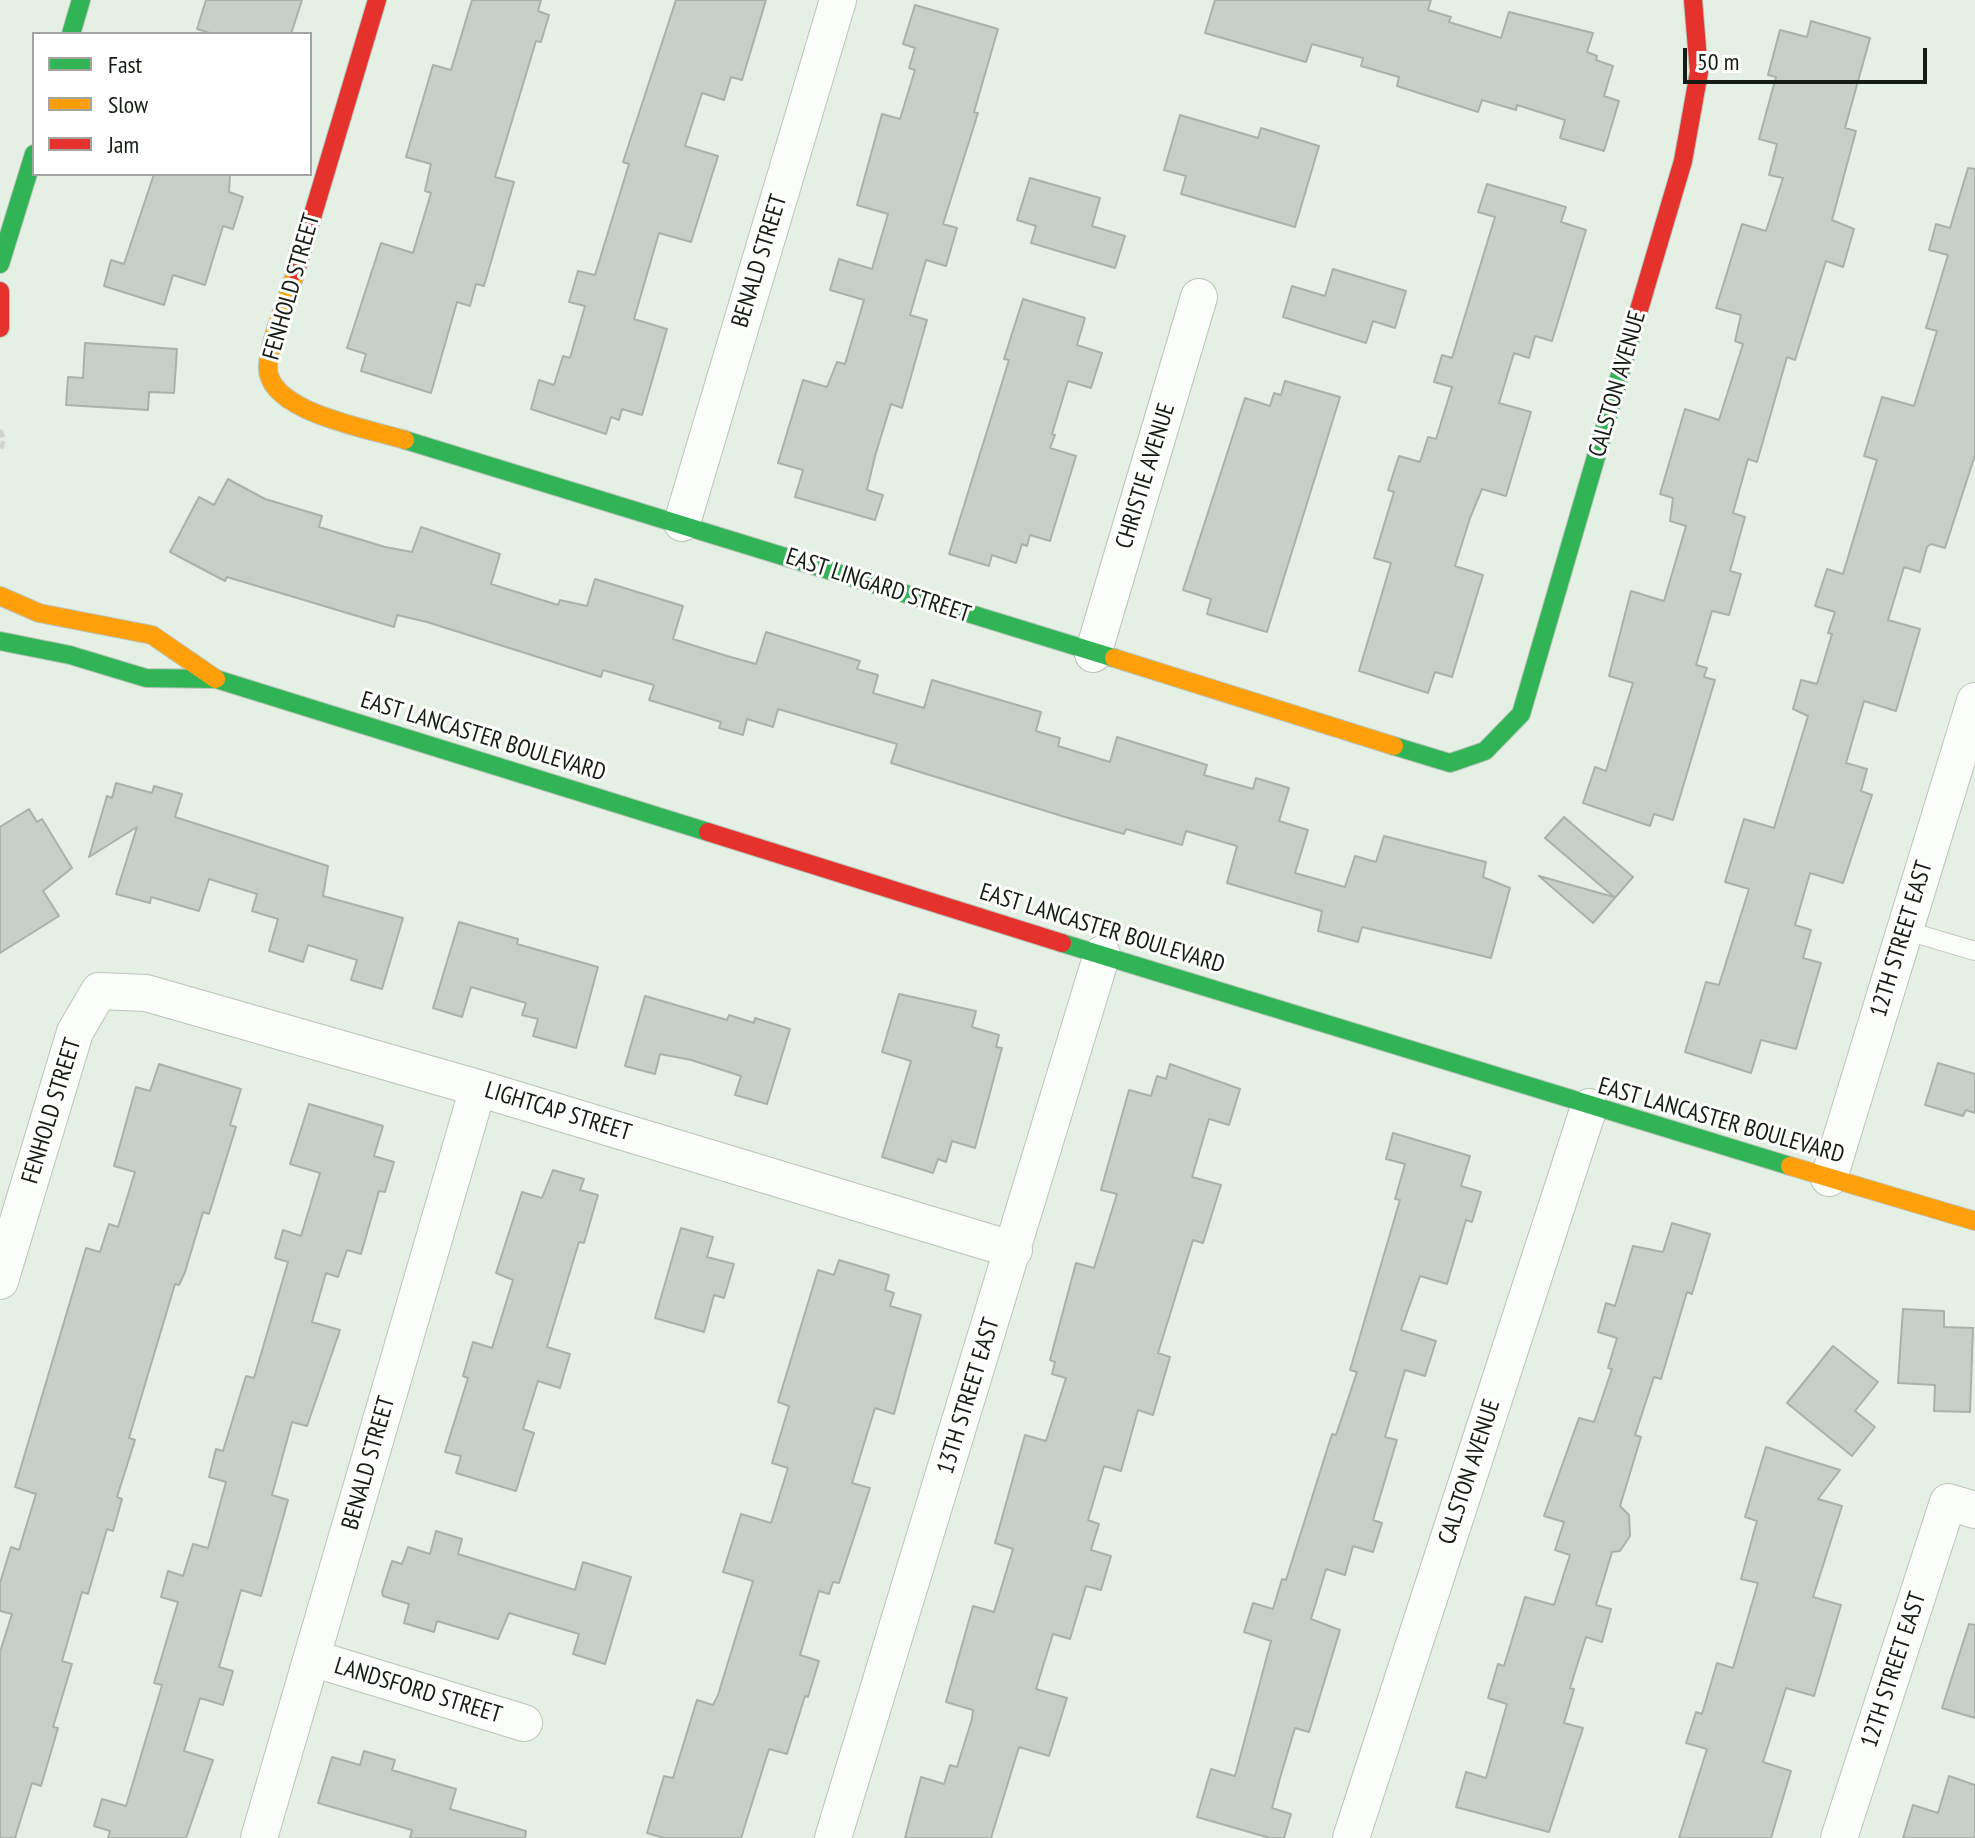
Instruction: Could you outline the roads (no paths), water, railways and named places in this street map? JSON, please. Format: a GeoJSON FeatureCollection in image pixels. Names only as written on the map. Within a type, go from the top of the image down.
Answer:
{"type":"FeatureCollection","features":[{"type":"Feature","properties":{"kind":"street"},"geometry":{"type":"LineString","coordinates":[[72,32],[81,0]]}},
{"type":"Feature","properties":{"kind":"street","name":"FENHOLD STREET"},"geometry":{"type":"LineString","coordinates":[[275,390],[267,367],[377,0]]}},
{"type":"Feature","properties":{"kind":"street","name":"BENALD STREET"},"geometry":{"type":"LineString","coordinates":[[682,523],[838,0]]}},
{"type":"Feature","properties":{"kind":"street","name":"CALSTON AVENUE"},"geometry":{"type":"LineString","coordinates":[[1485,751],[1521,714],[1683,161],[1699,72],[1693,0]]}},
{"type":"Feature","properties":{"kind":"street"},"geometry":{"type":"LineString","coordinates":[[0,264],[32,160]]}},
{"type":"Feature","properties":{"kind":"street"},"geometry":{"type":"LineString","coordinates":[[0,291],[0,328]]}},
{"type":"Feature","properties":{"kind":"street","name":"CHRISTIE AVENUE"},"geometry":{"type":"LineString","coordinates":[[1093,654],[1199,297]]}},
{"type":"Feature","properties":{"kind":"street","name":"EAST LINGARD STREET"},"geometry":{"type":"LineString","coordinates":[[275,390],[297,407],[682,523],[1093,654],[1450,763],[1485,751]]}},
{"type":"Feature","properties":{"kind":"street","name":"EAST LANCASTER BOULEVARD"},"geometry":{"type":"LineString","coordinates":[[0,596],[39,613],[152,635],[216,679]]}},
{"type":"Feature","properties":{"kind":"street","name":"EAST LANCASTER BOULEVARD"},"geometry":{"type":"LineString","coordinates":[[0,641],[70,655],[146,678],[216,679],[1589,1107],[1975,1221]]}},
{"type":"Feature","properties":{"kind":"street","name":"12TH STREET EAST"},"geometry":{"type":"LineString","coordinates":[[1829,1178],[1975,703]]}},
{"type":"Feature","properties":{"kind":"street","name":"13TH STREET EAST"},"geometry":{"type":"LineString","coordinates":[[833,1838],[1102,954]]}},
{"type":"Feature","properties":{"kind":"street","name":"FENHOLD STREET"},"geometry":{"type":"LineString","coordinates":[[0,1281],[75,1032],[99,991]]}},
{"type":"Feature","properties":{"kind":"street","name":"LIGHTCAP STREET"},"geometry":{"type":"LineString","coordinates":[[99,991],[146,993],[478,1088],[1014,1250]]}},
{"type":"Feature","properties":{"kind":"street","name":"BENALD STREET"},"geometry":{"type":"LineString","coordinates":[[259,1838],[478,1088]]}},
{"type":"Feature","properties":{"kind":"street","name":"CALSTON AVENUE"},"geometry":{"type":"LineString","coordinates":[[1351,1838],[1589,1107]]}},
{"type":"Feature","properties":{"kind":"street","name":"12TH STREET EAST"},"geometry":{"type":"LineString","coordinates":[[1839,1838],[1961,1506]]}},
{"type":"Feature","properties":{"kind":"street","name":"LANDSFORD STREET"},"geometry":{"type":"LineString","coordinates":[[312,1658],[524,1723]]}},
{"type":"Feature","properties":{"kind":"lane"},"geometry":{"type":"LineString","coordinates":[[1904,930],[1975,951]]}}]}
